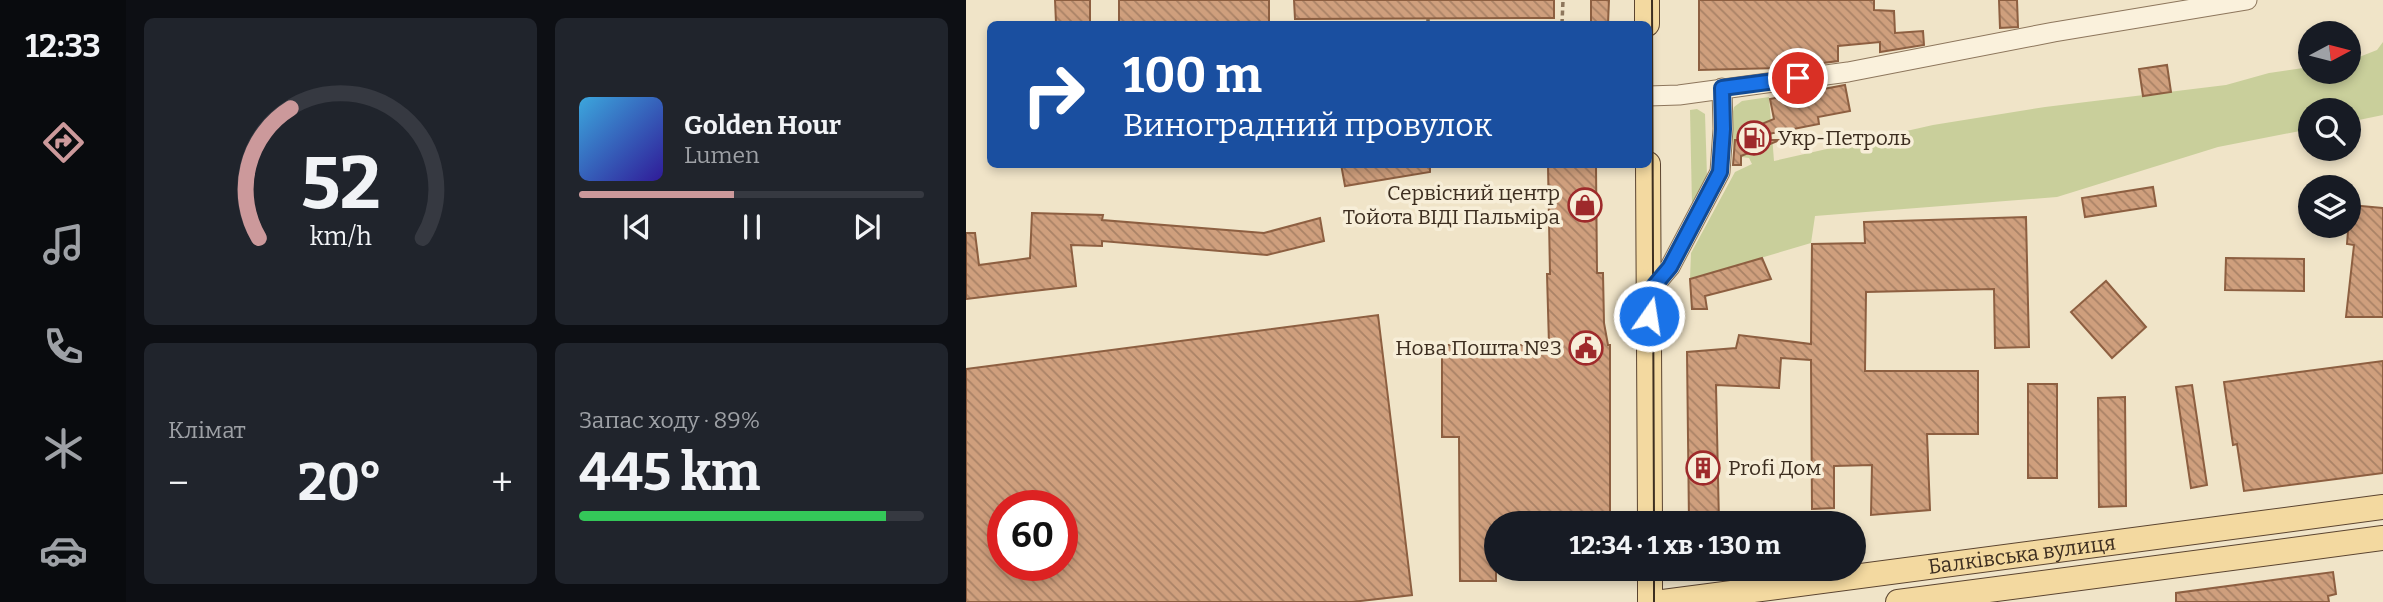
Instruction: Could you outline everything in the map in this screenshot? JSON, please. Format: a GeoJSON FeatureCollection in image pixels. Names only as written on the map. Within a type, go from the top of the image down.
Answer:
{"type":"FeatureCollection","features":[{"type":"Feature","properties":{"kind":"main road"},"geometry":{"type":"LineString","coordinates":[[1647,0],[1647,21]]}},
{"type":"Feature","properties":{"kind":"main road"},"geometry":{"type":"LineString","coordinates":[[1648,168],[1650,511]]}},
{"type":"Feature","properties":{"kind":"main road","name":"Балківська вулиця"},"geometry":{"type":"LineString","coordinates":[[1663,602],[2383,507]]}},
{"type":"Feature","properties":{"kind":"main road","name":"Балківська вулиця"},"geometry":{"type":"LineString","coordinates":[[1898,602],[2383,538]]}},
{"type":"Feature","properties":{"kind":"main road"},"geometry":{"type":"LineString","coordinates":[[1650,581],[1650,602]]}},
{"type":"Feature","properties":{"kind":"street"},"geometry":{"type":"LineString","coordinates":[[1652,96],[1679,95],[1848,72],[2054,32],[2247,0]]}},
{"type":"Feature","properties":{"kind":"street"},"geometry":{"type":"LineString","coordinates":[[1649,292],[1670,267],[1720,172],[1722,88]]}},
{"type":"Feature","properties":{"kind":"path"},"geometry":{"type":"LineString","coordinates":[[1562,21],[1563,0]]}},
{"type":"Feature","properties":{"kind":"green space"},"geometry":{"type":"Polygon","coordinates":[[[2383,42],[2383,115],[2361,120],[2361,98],[2298,98],[2298,131],[2218,147],[2057,197],[1815,216],[1811,243],[1690,279],[1691,253],[1735,172],[1752,164],[1749,158],[1734,156],[1731,120],[1734,107],[1742,101],[1769,97],[1774,161],[1933,125],[2045,107],[2226,85],[2269,73],[2298,69],[2298,84],[2361,84],[2361,56],[2377,50],[2383,42]]]}},
{"type":"Feature","properties":{"kind":"green space"},"geometry":{"type":"Polygon","coordinates":[[[1697,109],[1705,114],[1707,176],[1692,206],[1690,110],[1697,109]]]}},
{"type":"Feature","properties":{"kind":"building"},"geometry":{"type":"Polygon","coordinates":[[[1055,0],[1090,0],[1090,21],[1056,21],[1055,0]]]}},
{"type":"Feature","properties":{"kind":"building"},"geometry":{"type":"Polygon","coordinates":[[[1119,0],[1269,0],[1269,21],[1119,21],[1119,0]]]}},
{"type":"Feature","properties":{"kind":"building"},"geometry":{"type":"Polygon","coordinates":[[[1294,0],[1554,0],[1554,18],[1295,19],[1294,0]]]}},
{"type":"Feature","properties":{"kind":"building"},"geometry":{"type":"Polygon","coordinates":[[[1591,0],[1609,0],[1608,21],[1591,21],[1591,0]]]}},
{"type":"Feature","properties":{"kind":"building"},"geometry":{"type":"Polygon","coordinates":[[[1699,0],[1874,0],[1874,10],[1894,11],[1895,33],[1923,31],[1924,45],[1880,52],[1880,42],[1838,46],[1838,61],[1784,68],[1699,70],[1699,0]]]}},
{"type":"Feature","properties":{"kind":"building"},"geometry":{"type":"Polygon","coordinates":[[[1999,0],[2017,0],[2018,27],[2000,28],[1999,0]]]}},
{"type":"Feature","properties":{"kind":"building"},"geometry":{"type":"Polygon","coordinates":[[[2167,65],[2171,92],[2143,96],[2139,69],[2167,65]]]}},
{"type":"Feature","properties":{"kind":"building"},"geometry":{"type":"Polygon","coordinates":[[[1845,85],[1850,111],[1818,117],[1819,124],[1763,135],[1765,140],[1780,140],[1741,156],[1741,165],[1733,165],[1735,140],[1744,140],[1740,133],[1774,119],[1770,99],[1845,85]]]}},
{"type":"Feature","properties":{"kind":"building"},"geometry":{"type":"Polygon","coordinates":[[[1342,168],[1430,168],[1430,172],[1345,186],[1342,168]]]}},
{"type":"Feature","properties":{"kind":"building"},"geometry":{"type":"Polygon","coordinates":[[[1548,168],[1596,168],[1597,273],[1603,273],[1604,323],[1610,345],[1610,511],[1484,511],[1484,581],[1460,581],[1459,437],[1442,437],[1442,345],[1549,345],[1547,274],[1550,274],[1548,168]]]}},
{"type":"Feature","properties":{"kind":"building"},"geometry":{"type":"Polygon","coordinates":[[[2153,187],[2156,206],[2085,217],[2082,198],[2153,187]]]}},
{"type":"Feature","properties":{"kind":"building"},"geometry":{"type":"Polygon","coordinates":[[[2361,206],[2383,208],[2383,317],[2346,317],[2354,245],[2347,244],[2347,238],[2361,238],[2361,206]]]}},
{"type":"Feature","properties":{"kind":"building"},"geometry":{"type":"Polygon","coordinates":[[[1032,213],[1103,215],[1102,220],[1264,233],[1320,218],[1324,241],[1267,255],[1102,241],[1102,246],[1071,245],[1076,286],[966,299],[966,233],[975,233],[979,265],[1030,258],[1032,213]]]}},
{"type":"Feature","properties":{"kind":"building"},"geometry":{"type":"Polygon","coordinates":[[[2026,217],[2029,347],[1995,348],[1994,289],[1866,292],[1865,371],[1978,371],[1978,434],[1927,434],[1930,510],[1871,515],[1872,465],[1834,466],[1834,508],[1812,509],[1811,360],[1781,358],[1779,388],[1716,385],[1719,511],[1689,511],[1687,352],[1736,348],[1739,335],[1811,344],[1812,244],[1865,243],[1864,222],[2026,217]]]}},
{"type":"Feature","properties":{"kind":"building"},"geometry":{"type":"Polygon","coordinates":[[[1762,258],[1771,279],[1705,296],[1707,309],[1692,309],[1690,279],[1762,258]]]}},
{"type":"Feature","properties":{"kind":"building"},"geometry":{"type":"Polygon","coordinates":[[[2226,258],[2304,259],[2304,291],[2225,290],[2226,258]]]}},
{"type":"Feature","properties":{"kind":"building"},"geometry":{"type":"Polygon","coordinates":[[[2106,281],[2146,327],[2112,358],[2071,312],[2106,281]]]}},
{"type":"Feature","properties":{"kind":"building"},"geometry":{"type":"Polygon","coordinates":[[[1378,315],[1412,595],[1352,602],[966,602],[966,369],[1378,315]]]}},
{"type":"Feature","properties":{"kind":"building"},"geometry":{"type":"Polygon","coordinates":[[[2383,361],[2383,473],[2244,491],[2237,444],[2233,445],[2224,382],[2383,361]]]}},
{"type":"Feature","properties":{"kind":"building"},"geometry":{"type":"Polygon","coordinates":[[[2028,384],[2057,384],[2057,478],[2028,478],[2028,384]]]}},
{"type":"Feature","properties":{"kind":"building"},"geometry":{"type":"Polygon","coordinates":[[[2192,385],[2207,485],[2191,488],[2176,387],[2192,385]]]}},
{"type":"Feature","properties":{"kind":"building"},"geometry":{"type":"Polygon","coordinates":[[[2125,397],[2126,506],[2099,507],[2098,398],[2125,397]]]}},
{"type":"Feature","properties":{"kind":"building"},"geometry":{"type":"Polygon","coordinates":[[[2333,572],[2336,594],[2328,596],[2329,602],[2176,602],[2176,593],[2333,572]]]}},
{"type":"Feature","properties":{"kind":"tram line"},"geometry":{"type":"LineString","coordinates":[[1652,0],[1654,511]]}},
{"type":"Feature","properties":{"kind":"tram line"},"geometry":{"type":"LineString","coordinates":[[1654,581],[1654,602]]}},
{"type":"Feature","properties":{"kind":"place","name":"Укр-Петроль"},"geometry":{"type":"Point","coordinates":[1754,138]}},
{"type":"Feature","properties":{"kind":"place","name":"Сервісний центр Тойота ВІДІ Пальміра"},"geometry":{"type":"Point","coordinates":[1585,205]}},
{"type":"Feature","properties":{"kind":"place","name":"Нова Пошта №3"},"geometry":{"type":"Point","coordinates":[1586,348]}},
{"type":"Feature","properties":{"kind":"place","name":"Profi Дом"},"geometry":{"type":"Point","coordinates":[1703,468]}},
{"type":"Feature","properties":{"kind":"route"},"geometry":{"type":"LineString","coordinates":[[1649,316],[1649,292],[1670,267],[1720,172],[1722,88],[1798,78]]}}]}
